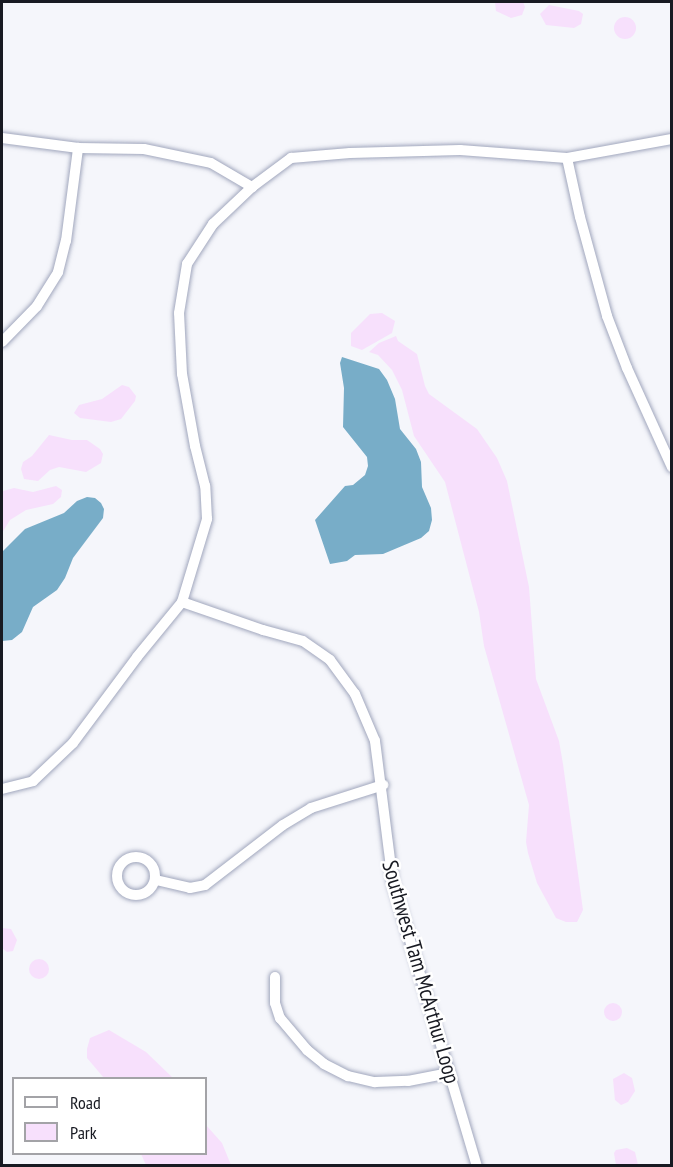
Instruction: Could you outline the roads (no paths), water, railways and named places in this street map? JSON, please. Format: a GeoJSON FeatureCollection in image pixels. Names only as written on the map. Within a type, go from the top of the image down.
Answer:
{"type":"FeatureCollection","features":[{"type":"Feature","properties":{"kind":"street"},"geometry":{"type":"LineString","coordinates":[[2,138],[78,148],[144,149],[211,163],[252,187]]}},
{"type":"Feature","properties":{"kind":"street"},"geometry":{"type":"LineString","coordinates":[[2,789],[33,781],[73,743],[137,657],[182,602],[207,519],[205,486],[182,374],[179,314],[187,264],[213,224],[252,187],[291,158],[350,153],[460,150],[567,158],[672,139]]}},
{"type":"Feature","properties":{"kind":"street"},"geometry":{"type":"LineString","coordinates":[[2,342],[37,306],[58,272],[66,241],[78,148]]}},
{"type":"Feature","properties":{"kind":"street"},"geometry":{"type":"LineString","coordinates":[[567,158],[580,217],[607,315],[627,368],[672,467]]}},
{"type":"Feature","properties":{"kind":"street","name":"Southwest Tam McArthur Loop"},"geometry":{"type":"LineString","coordinates":[[182,602],[263,630],[303,641],[330,660],[355,694],[375,741],[382,784],[387,850],[393,883],[477,1166]]}},
{"type":"Feature","properties":{"kind":"street"},"geometry":{"type":"LineString","coordinates":[[156,880],[190,888],[205,885],[283,825],[310,808],[382,784]]}},
{"type":"Feature","properties":{"kind":"street"},"geometry":{"type":"LineString","coordinates":[[275,977],[274,1003],[280,1018],[307,1050],[324,1064],[348,1076],[375,1082],[408,1081],[449,1073]]}},
{"type":"Feature","properties":{"kind":"water"},"geometry":{"type":"Polygon","coordinates":[[[342,357],[379,369],[387,380],[395,399],[400,429],[416,449],[421,462],[422,487],[431,508],[432,520],[429,531],[421,538],[383,554],[355,555],[347,561],[330,564],[315,520],[345,486],[353,485],[365,475],[368,466],[367,457],[343,427],[344,388],[340,363],[342,357]]]}},
{"type":"Feature","properties":{"kind":"water"},"geometry":{"type":"Polygon","coordinates":[[[87,497],[95,498],[101,503],[104,509],[103,518],[73,558],[57,590],[33,607],[22,632],[12,640],[2,641],[2,552],[25,529],[64,513],[77,501],[87,497]]]}}]}
